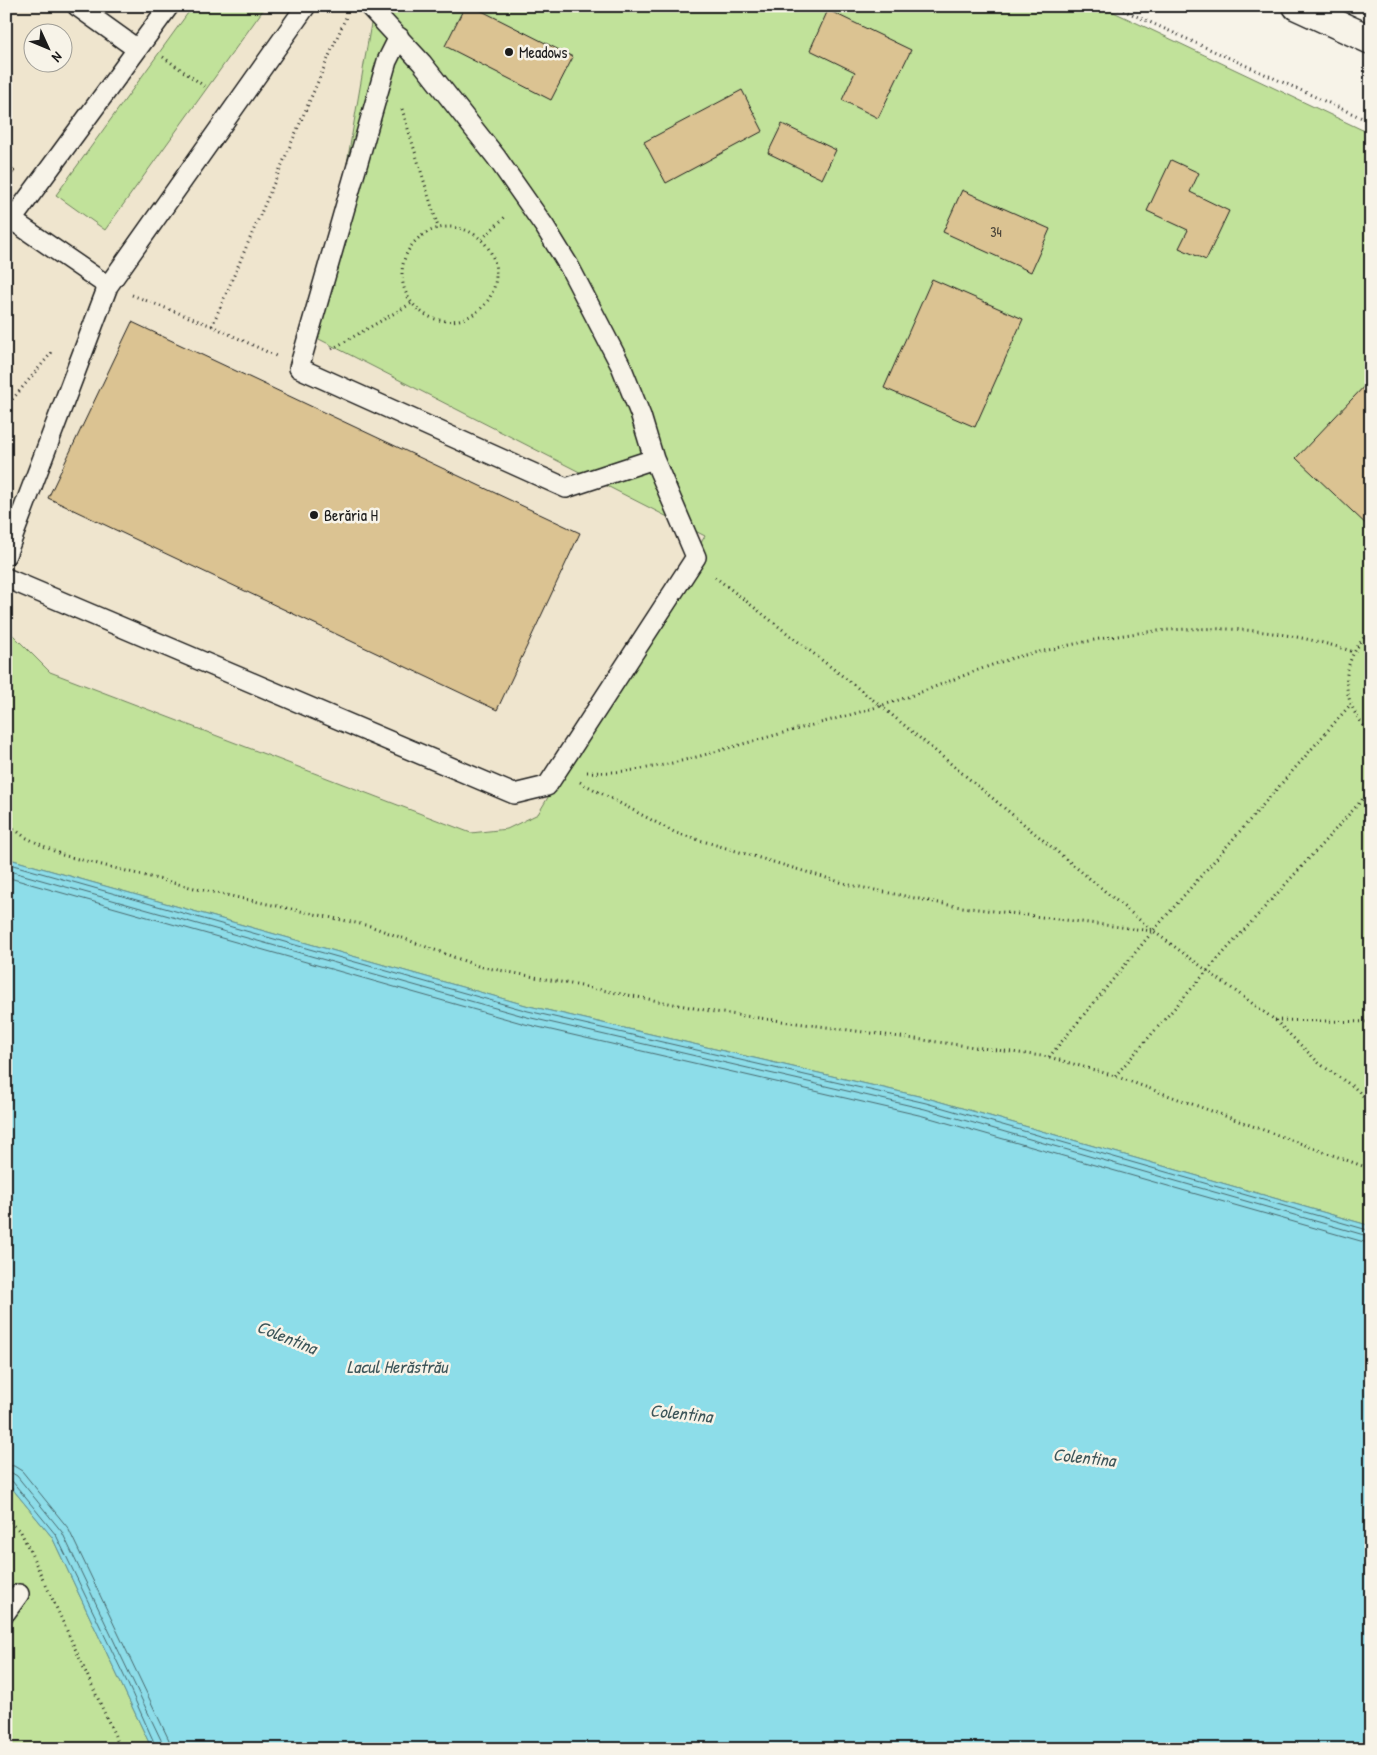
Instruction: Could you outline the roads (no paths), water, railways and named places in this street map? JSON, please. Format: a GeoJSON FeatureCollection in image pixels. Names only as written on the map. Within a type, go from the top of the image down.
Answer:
{"type":"FeatureCollection","features":[{"type":"Feature","properties":{"kind":"main road"},"geometry":{"type":"LineString","coordinates":[[1297,6],[1371,40]]}},
{"type":"Feature","properties":{"kind":"lane"},"geometry":{"type":"LineString","coordinates":[[77,6],[137,49]]}},
{"type":"Feature","properties":{"kind":"lane"},"geometry":{"type":"LineString","coordinates":[[108,286],[12,220],[169,6]]}},
{"type":"Feature","properties":{"kind":"lane"},"geometry":{"type":"LineString","coordinates":[[6,555],[108,286],[306,6]]}},
{"type":"Feature","properties":{"kind":"lane"},"geometry":{"type":"LineString","coordinates":[[6,578],[514,794],[547,786],[696,556],[654,459],[641,416],[621,366],[569,266],[496,157],[422,63],[369,6]]}},
{"type":"Feature","properties":{"kind":"lane"},"geometry":{"type":"LineString","coordinates":[[399,37],[387,61],[299,368],[566,488],[654,459]]}},
{"type":"Feature","properties":{"kind":"lane"},"geometry":{"type":"LineString","coordinates":[[6,1612],[19,1594]]}},
{"type":"Feature","properties":{"kind":"water","name":"Lacul Herăstrău"},"geometry":{"type":"Polygon","coordinates":[[[6,858],[529,1006],[927,1098],[1371,1226],[1371,1749],[152,1749],[52,1537],[6,1481],[6,858]]]}},
{"type":"Feature","properties":{"kind":"place","name":"Meadows"},"geometry":{"type":"Point","coordinates":[509,52]}},
{"type":"Feature","properties":{"kind":"place","name":"Berăria H"},"geometry":{"type":"Point","coordinates":[314,515]}},
{"type":"Feature","properties":{"kind":"water label","name":"Colentina"},"geometry":{"type":"Point","coordinates":[287,1337]}},
{"type":"Feature","properties":{"kind":"water label","name":"Colentina"},"geometry":{"type":"Point","coordinates":[681,1413]}},
{"type":"Feature","properties":{"kind":"water label","name":"Colentina"},"geometry":{"type":"Point","coordinates":[1084,1457]}}]}
